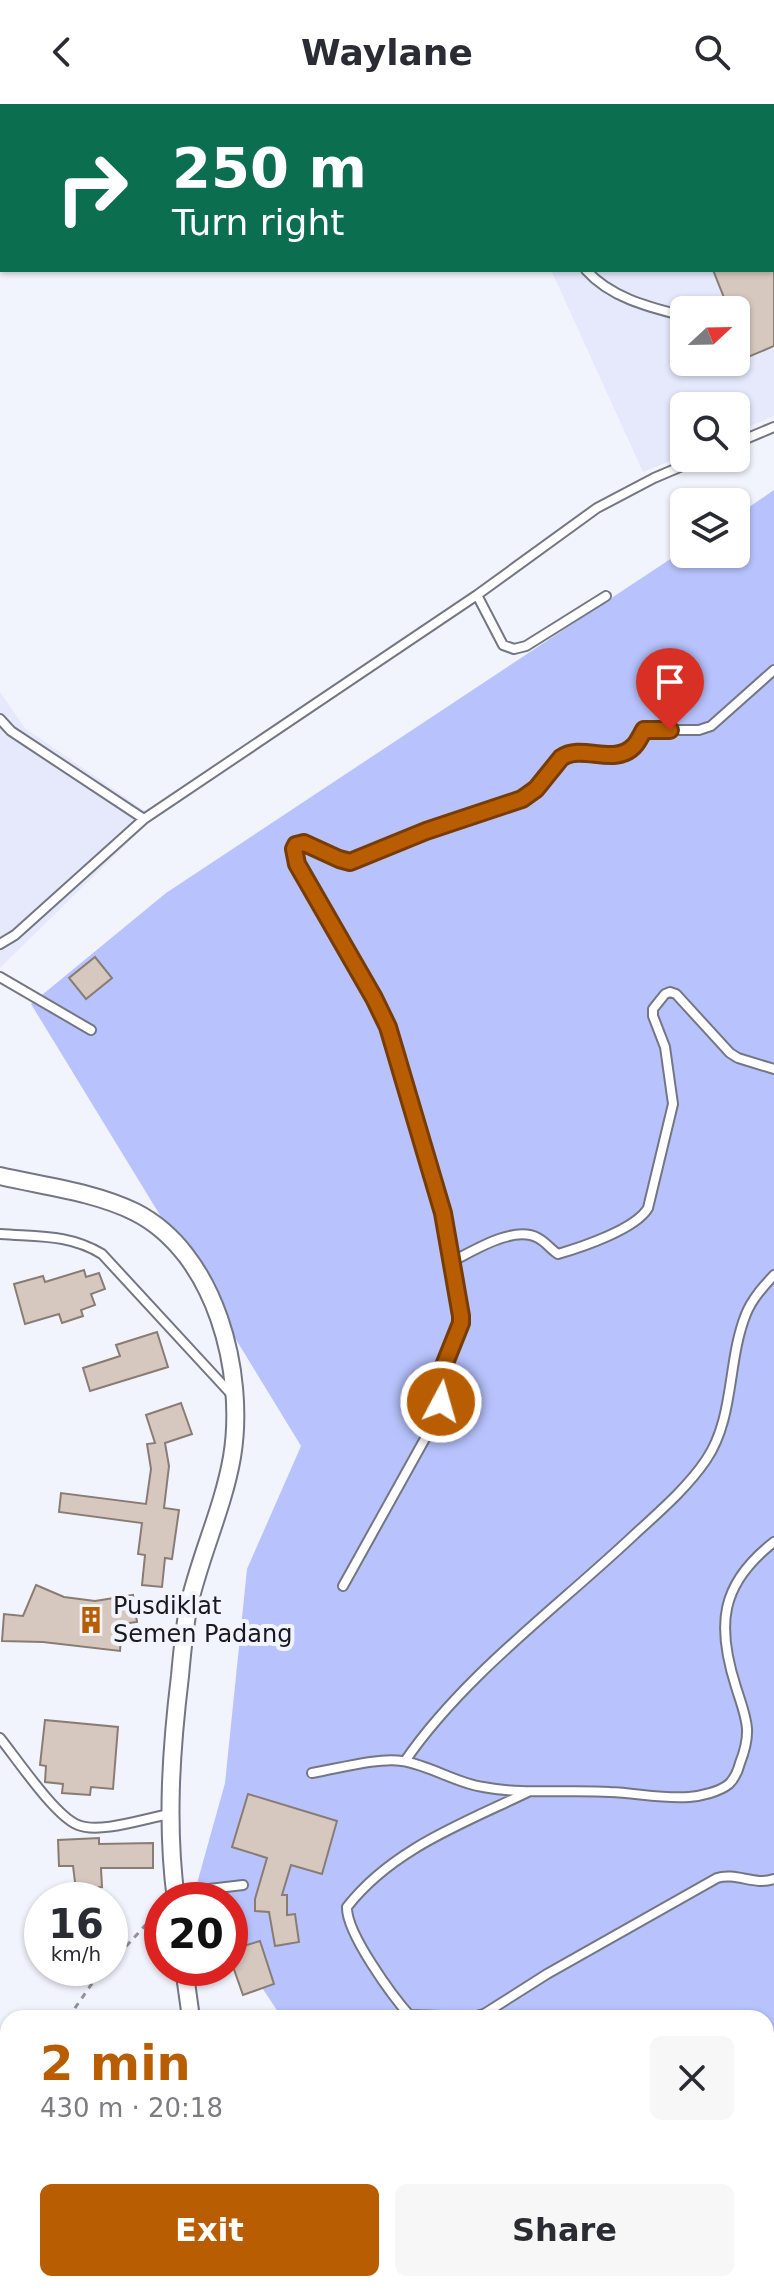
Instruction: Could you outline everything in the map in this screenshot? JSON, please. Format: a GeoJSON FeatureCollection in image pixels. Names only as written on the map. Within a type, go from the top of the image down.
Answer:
{"type":"FeatureCollection","features":[{"type":"Feature","properties":{"kind":"street"},"geometry":{"type":"LineString","coordinates":[[0,1176],[121,1206],[139,1214],[173,1239],[196,1267],[213,1304],[225,1345],[234,1398],[235,1436],[229,1471],[187,1614],[171,1767],[174,1882]]}},
{"type":"Feature","properties":{"kind":"street"},"geometry":{"type":"LineString","coordinates":[[187,1986],[190,2010]]}},
{"type":"Feature","properties":{"kind":"lane"},"geometry":{"type":"LineString","coordinates":[[588,272],[623,297],[670,312]]}},
{"type":"Feature","properties":{"kind":"lane"},"geometry":{"type":"LineString","coordinates":[[750,437],[774,427]]}},
{"type":"Feature","properties":{"kind":"lane"},"geometry":{"type":"LineString","coordinates":[[0,944],[15,935],[144,819],[477,595],[597,508],[670,471]]}},
{"type":"Feature","properties":{"kind":"lane"},"geometry":{"type":"LineString","coordinates":[[477,595],[503,645],[514,649],[526,646],[606,596]]}},
{"type":"Feature","properties":{"kind":"lane"},"geometry":{"type":"LineString","coordinates":[[343,1586],[437,1417],[443,1368],[461,1323],[443,1213],[388,1027],[297,864],[294,849],[296,845],[304,843],[350,862],[426,831],[522,799],[530,795],[567,753],[579,751],[610,755],[630,750],[644,730],[699,730],[711,726],[774,670]]}},
{"type":"Feature","properties":{"kind":"lane"},"geometry":{"type":"LineString","coordinates":[[0,719],[11,731],[144,819]]}},
{"type":"Feature","properties":{"kind":"lane"},"geometry":{"type":"LineString","coordinates":[[0,977],[91,1030]]}},
{"type":"Feature","properties":{"kind":"lane"},"geometry":{"type":"LineString","coordinates":[[453,1261],[507,1236],[538,1237],[555,1253],[562,1253],[631,1226],[644,1216],[673,1104],[665,1047],[653,1016],[656,1004],[665,994],[676,994],[730,1053],[774,1069]]}},
{"type":"Feature","properties":{"kind":"lane"},"geometry":{"type":"LineString","coordinates":[[0,1234],[65,1238],[86,1244],[102,1254],[234,1398]]}},
{"type":"Feature","properties":{"kind":"lane"},"geometry":{"type":"LineString","coordinates":[[405,1761],[450,1705],[519,1638],[651,1520],[706,1460],[716,1442],[724,1416],[745,1317],[755,1298],[774,1275]]}},
{"type":"Feature","properties":{"kind":"lane"},"geometry":{"type":"LineString","coordinates":[[312,1773],[405,1761],[480,1787],[685,1797],[712,1792],[731,1782],[736,1775],[748,1738],[746,1719],[724,1642],[725,1612],[736,1581],[774,1542]]}},
{"type":"Feature","properties":{"kind":"lane"},"geometry":{"type":"LineString","coordinates":[[0,1738],[53,1804],[79,1826],[112,1825],[170,1814]]}},
{"type":"Feature","properties":{"kind":"lane"},"geometry":{"type":"LineString","coordinates":[[406,2010],[374,1968],[349,1921],[347,1907],[414,1848],[530,1791]]}},
{"type":"Feature","properties":{"kind":"lane"},"geometry":{"type":"LineString","coordinates":[[488,2010],[717,1878],[727,1876],[764,1882],[774,1879]]}},
{"type":"Feature","properties":{"kind":"path"},"geometry":{"type":"LineString","coordinates":[[128,1944],[144,1927]]}},
{"type":"Feature","properties":{"kind":"path"},"geometry":{"type":"LineString","coordinates":[[74,2010],[90,1986]]}},
{"type":"Feature","properties":{"kind":"shaded area"},"geometry":{"type":"Polygon","coordinates":[[[552,272],[774,272],[774,416],[750,426],[750,392],[670,392],[670,461],[643,472],[552,272]]]}},
{"type":"Feature","properties":{"kind":"shaded area"},"geometry":{"type":"Polygon","coordinates":[[[774,490],[774,2010],[277,2010],[248,1966],[248,1882],[197,1882],[225,1783],[247,1569],[301,1446],[31,1004],[166,893],[670,559],[670,568],[750,568],[750,506],[774,490]]]}},
{"type":"Feature","properties":{"kind":"shaded area"},"geometry":{"type":"Polygon","coordinates":[[[0,692],[25,728],[154,817],[0,968],[0,692]]]}},
{"type":"Feature","properties":{"kind":"building"},"geometry":{"type":"Polygon","coordinates":[[[714,272],[774,272],[774,346],[750,356],[750,296],[723,296],[714,272]]]}},
{"type":"Feature","properties":{"kind":"building"},"geometry":{"type":"Polygon","coordinates":[[[95,957],[112,978],[86,999],[69,978],[95,957]]]}},
{"type":"Feature","properties":{"kind":"building"},"geometry":{"type":"Polygon","coordinates":[[[84,1270],[86,1277],[99,1273],[105,1289],[91,1294],[95,1305],[81,1310],[83,1316],[62,1323],[59,1314],[25,1324],[14,1284],[43,1276],[45,1282],[84,1270]]]}},
{"type":"Feature","properties":{"kind":"building"},"geometry":{"type":"Polygon","coordinates":[[[157,1332],[168,1367],[90,1391],[83,1368],[120,1356],[116,1345],[157,1332]]]}},
{"type":"Feature","properties":{"kind":"building"},"geometry":{"type":"Polygon","coordinates":[[[181,1403],[192,1434],[165,1443],[169,1466],[164,1508],[179,1510],[172,1559],[165,1558],[162,1587],[142,1585],[145,1555],[138,1554],[142,1523],[59,1512],[61,1493],[146,1504],[151,1469],[147,1444],[155,1443],[146,1415],[181,1403]]]}},
{"type":"Feature","properties":{"kind":"building","name":"Pusdiklat Semen Padang"},"geometry":{"type":"Polygon","coordinates":[[[36,1585],[64,1597],[95,1601],[133,1595],[137,1622],[122,1624],[120,1651],[43,1642],[2,1641],[4,1614],[23,1616],[36,1585]]]}},
{"type":"Feature","properties":{"kind":"building"},"geometry":{"type":"Polygon","coordinates":[[[45,1720],[118,1727],[113,1789],[91,1787],[90,1795],[62,1793],[63,1784],[45,1782],[46,1766],[40,1765],[45,1720]]]}},
{"type":"Feature","properties":{"kind":"building"},"geometry":{"type":"Polygon","coordinates":[[[248,1794],[337,1821],[322,1874],[291,1865],[282,1895],[287,1895],[287,1915],[295,1914],[299,1942],[275,1946],[269,1912],[255,1911],[255,1899],[267,1858],[232,1847],[248,1794]]]}},
{"type":"Feature","properties":{"kind":"building"},"geometry":{"type":"Polygon","coordinates":[[[99,1838],[99,1844],[153,1843],[153,1868],[101,1868],[102,1882],[75,1882],[73,1866],[59,1866],[58,1840],[99,1838]]]}},
{"type":"Feature","properties":{"kind":"building"},"geometry":{"type":"Polygon","coordinates":[[[260,1941],[274,1984],[243,1995],[240,1986],[248,1986],[248,1945],[260,1941]]]}},
{"type":"Feature","properties":{"kind":"place","name":"Pusdiklat Semen Padang"},"geometry":{"type":"Point","coordinates":[91,1620]}},
{"type":"Feature","properties":{"kind":"route"},"geometry":{"type":"LineString","coordinates":[[441,1402],[443,1368],[461,1323],[443,1213],[388,1027],[297,864],[294,849],[296,845],[304,843],[345,861],[357,860],[426,831],[530,795],[567,753],[619,753],[635,746],[644,730],[670,730]]}}]}
